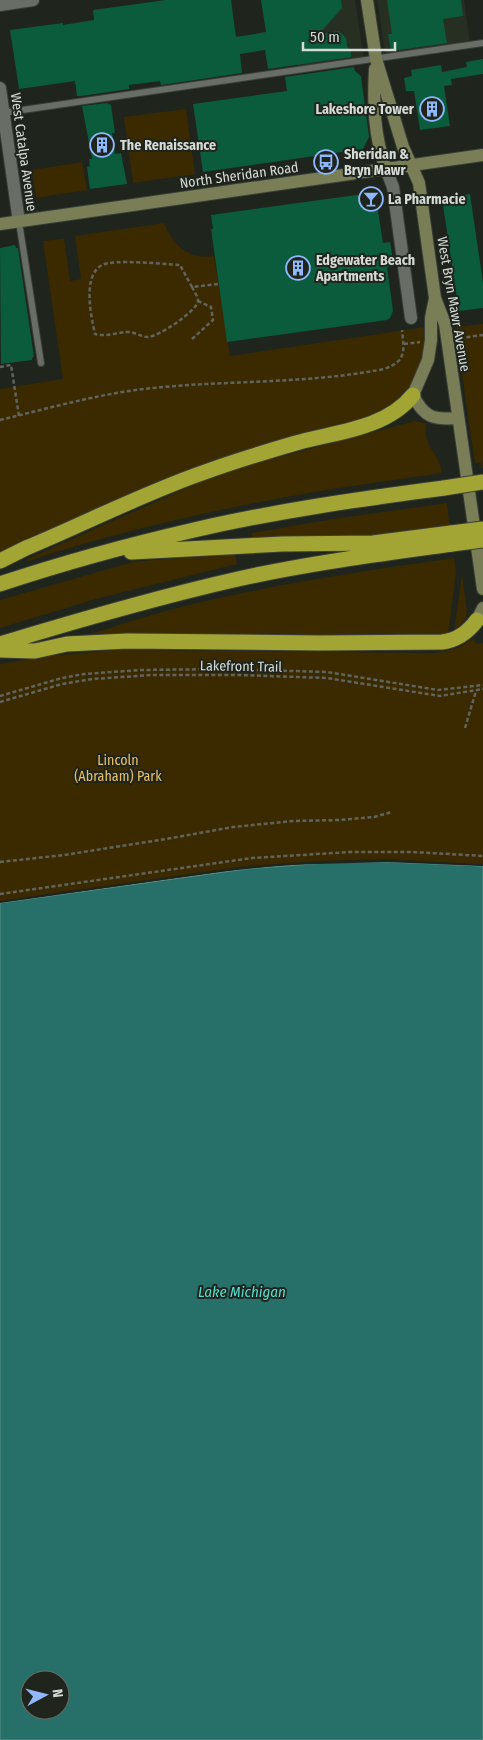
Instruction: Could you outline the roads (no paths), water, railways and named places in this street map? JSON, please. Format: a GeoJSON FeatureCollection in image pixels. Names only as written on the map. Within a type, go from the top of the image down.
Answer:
{"type":"FeatureCollection","features":[{"type":"Feature","properties":{"kind":"highway"},"geometry":{"type":"LineString","coordinates":[[0,560],[204,472],[268,451],[380,420],[399,410],[413,395]]}},
{"type":"Feature","properties":{"kind":"highway"},"geometry":{"type":"LineString","coordinates":[[0,584],[98,555],[194,530],[340,502],[483,482]]}},
{"type":"Feature","properties":{"kind":"highway"},"geometry":{"type":"LineString","coordinates":[[0,644],[110,611],[240,579],[452,539],[483,529]]}},
{"type":"Feature","properties":{"kind":"highway"},"geometry":{"type":"LineString","coordinates":[[98,555],[282,544],[373,543],[452,539],[483,540]]}},
{"type":"Feature","properties":{"kind":"highway"},"geometry":{"type":"LineString","coordinates":[[0,650],[35,651],[67,644],[127,641],[446,641],[456,638],[470,629],[480,614]]}},
{"type":"Feature","properties":{"kind":"main road","name":"West Bryn Mawr Avenue"},"geometry":{"type":"LineString","coordinates":[[367,0],[376,59],[403,147],[419,183],[435,298],[445,324],[483,589]]}},
{"type":"Feature","properties":{"kind":"main road"},"geometry":{"type":"LineString","coordinates":[[376,59],[373,103],[380,150],[386,169]]}},
{"type":"Feature","properties":{"kind":"main road","name":"North Sheridan Road"},"geometry":{"type":"LineString","coordinates":[[0,224],[483,155]]}},
{"type":"Feature","properties":{"kind":"main road"},"geometry":{"type":"LineString","coordinates":[[435,298],[430,318],[431,334],[428,360],[413,395],[422,411],[429,416],[443,419],[458,418]]}},
{"type":"Feature","properties":{"kind":"street"},"geometry":{"type":"LineString","coordinates":[[0,5],[33,0]]}},
{"type":"Feature","properties":{"kind":"street","name":"West Catalpa Avenue"},"geometry":{"type":"LineString","coordinates":[[0,88],[2,113],[19,222]]}},
{"type":"Feature","properties":{"kind":"street"},"geometry":{"type":"LineString","coordinates":[[386,169],[392,187],[411,318]]}},
{"type":"Feature","properties":{"kind":"lane"},"geometry":{"type":"LineString","coordinates":[[2,113],[483,43]]}},
{"type":"Feature","properties":{"kind":"lane"},"geometry":{"type":"LineString","coordinates":[[19,222],[41,364]]}},
{"type":"Feature","properties":{"kind":"water","name":"Lake Michigan"},"geometry":{"type":"Polygon","coordinates":[[[339,862],[483,866],[483,1740],[0,1740],[0,903],[246,869],[339,862]]]}},
{"type":"Feature","properties":{"kind":"place","name":"Lakeshore Tower"},"geometry":{"type":"Point","coordinates":[432,109]}},
{"type":"Feature","properties":{"kind":"place","name":"The Renaissance"},"geometry":{"type":"Point","coordinates":[102,145]}},
{"type":"Feature","properties":{"kind":"place","name":"Sheridan & Bryn Mawr"},"geometry":{"type":"Point","coordinates":[326,162]}},
{"type":"Feature","properties":{"kind":"place","name":"La Pharmacie"},"geometry":{"type":"Point","coordinates":[371,199]}},
{"type":"Feature","properties":{"kind":"place","name":"Edgewater Beach Apartments"},"geometry":{"type":"Point","coordinates":[298,268]}},
{"type":"Feature","properties":{"kind":"park label","name":"Lincoln (Abraham) Park"},"geometry":{"type":"Point","coordinates":[118,768]}}]}
